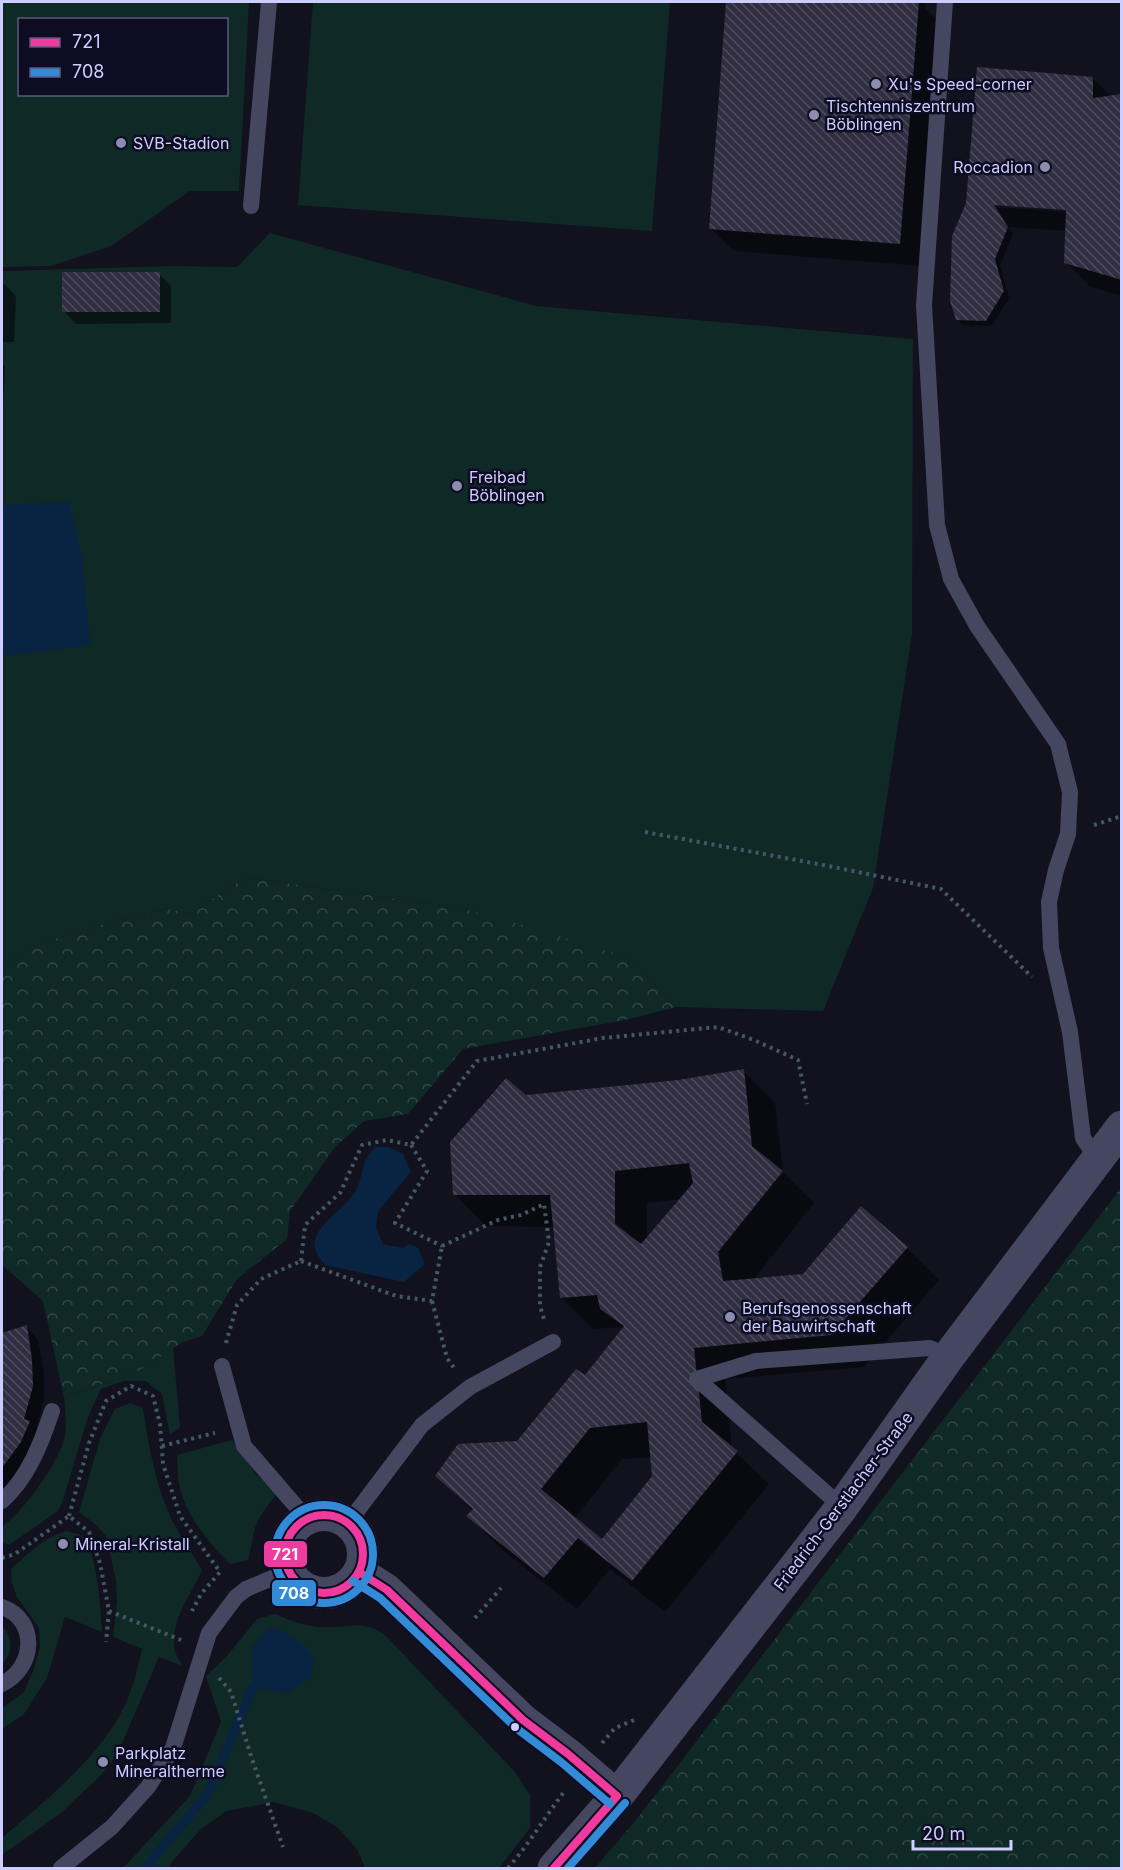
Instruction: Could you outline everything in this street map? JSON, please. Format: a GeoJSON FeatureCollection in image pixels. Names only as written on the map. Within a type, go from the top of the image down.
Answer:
{"type":"FeatureCollection","features":[{"type":"Feature","properties":{"kind":"street","name":"Friedrich-Gerstlacher-Straße"},"geometry":{"type":"LineString","coordinates":[[554,1869],[617,1796],[843,1507],[949,1356],[1122,1127]]}},
{"type":"Feature","properties":{"kind":"street"},"geometry":{"type":"LineString","coordinates":[[320,1515],[333,1516],[348,1523],[357,1533],[362,1547],[359,1572],[346,1586],[332,1592],[315,1592],[298,1583],[288,1571],[285,1558],[287,1542],[296,1527],[307,1519],[320,1515]]}},
{"type":"Feature","properties":{"kind":"street"},"geometry":{"type":"LineString","coordinates":[[359,1572],[387,1590],[523,1720],[568,1754],[617,1796]]}},
{"type":"Feature","properties":{"kind":"lane"},"geometry":{"type":"LineString","coordinates":[[251,206],[270,2]]}},
{"type":"Feature","properties":{"kind":"lane"},"geometry":{"type":"LineString","coordinates":[[945,2],[924,305],[937,525],[951,579],[977,626],[1058,744],[1070,792],[1068,834],[1048,902],[1050,948],[1070,1032],[1083,1138],[1097,1159]]}},
{"type":"Feature","properties":{"kind":"lane"},"geometry":{"type":"LineString","coordinates":[[348,1523],[422,1425],[470,1388],[553,1342]]}},
{"type":"Feature","properties":{"kind":"lane"},"geometry":{"type":"LineString","coordinates":[[843,1507],[697,1378],[756,1361],[930,1348],[949,1356]]}},
{"type":"Feature","properties":{"kind":"lane"},"geometry":{"type":"LineString","coordinates":[[222,1366],[244,1446],[307,1519]]}},
{"type":"Feature","properties":{"kind":"lane"},"geometry":{"type":"LineString","coordinates":[[2,1501],[24,1474],[41,1444],[52,1411]]}},
{"type":"Feature","properties":{"kind":"lane"},"geometry":{"type":"LineString","coordinates":[[61,1869],[112,1827],[148,1787],[173,1748],[209,1633],[236,1597],[246,1589],[288,1571]]}},
{"type":"Feature","properties":{"kind":"lane"},"geometry":{"type":"LineString","coordinates":[[2,1606],[17,1616],[25,1628],[28,1642],[27,1656],[21,1669],[2,1684]]}},
{"type":"Feature","properties":{"kind":"path"},"geometry":{"type":"LineString","coordinates":[[645,832],[941,889],[1063,1006]]}},
{"type":"Feature","properties":{"kind":"path"},"geometry":{"type":"LineString","coordinates":[[411,1145],[477,1061],[603,1038],[654,1032],[718,1027],[798,1060],[807,1104]]}},
{"type":"Feature","properties":{"kind":"path"},"geometry":{"type":"LineString","coordinates":[[301,1261],[305,1225],[340,1192],[362,1144],[387,1140],[411,1145],[427,1172],[395,1223],[442,1246]]}},
{"type":"Feature","properties":{"kind":"path"},"geometry":{"type":"LineString","coordinates":[[442,1246],[498,1220],[521,1215],[544,1204],[549,1242],[540,1267],[540,1306],[553,1342]]}},
{"type":"Feature","properties":{"kind":"path"},"geometry":{"type":"LineString","coordinates":[[442,1246],[432,1301],[447,1358]]}},
{"type":"Feature","properties":{"kind":"path"},"geometry":{"type":"LineString","coordinates":[[222,1366],[220,1362],[237,1305],[261,1279],[301,1261],[396,1296],[432,1301]]}},
{"type":"Feature","properties":{"kind":"path"},"geometry":{"type":"LineString","coordinates":[[2,1558],[15,1554],[69,1516],[89,1443],[106,1401],[131,1386],[153,1396],[160,1424],[164,1464],[180,1516],[220,1572],[201,1594],[189,1617]]}},
{"type":"Feature","properties":{"kind":"path"},"geometry":{"type":"LineString","coordinates":[[162,1446],[239,1427]]}},
{"type":"Feature","properties":{"kind":"path"},"geometry":{"type":"LineString","coordinates":[[69,1516],[89,1532],[100,1563],[109,1611],[106,1642]]}},
{"type":"Feature","properties":{"kind":"path"},"geometry":{"type":"LineString","coordinates":[[475,1618],[501,1588]]}},
{"type":"Feature","properties":{"kind":"path"},"geometry":{"type":"LineString","coordinates":[[109,1611],[184,1642],[186,1633]]}},
{"type":"Feature","properties":{"kind":"path"},"geometry":{"type":"LineString","coordinates":[[231,1692],[283,1847]]}},
{"type":"Feature","properties":{"kind":"path"},"geometry":{"type":"LineString","coordinates":[[508,1869],[523,1851],[544,1817]]}},
{"type":"Feature","properties":{"kind":"green space","name":"SVB-Stadion"},"geometry":{"type":"Polygon","coordinates":[[[2,2],[249,2],[239,191],[190,191],[111,246],[51,266],[2,267],[2,2]]]}},
{"type":"Feature","properties":{"kind":"green space"},"geometry":{"type":"Polygon","coordinates":[[[313,2],[670,2],[652,231],[298,205],[313,2]]]}},
{"type":"Feature","properties":{"kind":"green space","name":"Freibad Böblingen"},"geometry":{"type":"Polygon","coordinates":[[[270,233],[536,306],[913,339],[912,634],[873,888],[823,1011],[677,1007],[629,958],[464,909],[246,877],[190,914],[168,909],[124,918],[33,946],[2,965],[2,271],[173,266],[237,267],[270,233]]]}},
{"type":"Feature","properties":{"kind":"green space"},"geometry":{"type":"Polygon","coordinates":[[[246,877],[464,909],[530,927],[629,958],[677,1007],[625,1020],[463,1049],[408,1114],[364,1121],[335,1147],[290,1211],[287,1239],[237,1279],[202,1336],[183,1342],[135,1373],[64,1397],[43,1301],[2,1265],[2,965],[32,946],[124,918],[168,909],[190,914],[246,877]]]}},
{"type":"Feature","properties":{"kind":"green space"},"geometry":{"type":"Polygon","coordinates":[[[1121,1188],[1121,1868],[595,1868],[640,1815],[1121,1188]]]}},
{"type":"Feature","properties":{"kind":"green space"},"geometry":{"type":"Polygon","coordinates":[[[173,1348],[180,1427],[170,1435],[162,1394],[146,1381],[124,1381],[101,1389],[88,1417],[58,1511],[9,1545],[2,1542],[2,1527],[11,1520],[40,1485],[62,1446],[66,1426],[64,1397],[135,1373],[173,1348]]]}},
{"type":"Feature","properties":{"kind":"green space"},"geometry":{"type":"Polygon","coordinates":[[[130,1403],[143,1408],[152,1459],[162,1497],[175,1525],[202,1570],[176,1624],[174,1647],[182,1666],[159,1657],[117,1755],[101,1775],[61,1813],[2,1855],[2,1838],[69,1778],[100,1744],[124,1707],[134,1679],[142,1649],[113,1637],[117,1602],[116,1580],[106,1536],[79,1512],[100,1439],[115,1409],[130,1403]]]}},
{"type":"Feature","properties":{"kind":"green space"},"geometry":{"type":"Polygon","coordinates":[[[232,1440],[255,1473],[277,1493],[256,1526],[248,1560],[230,1564],[207,1539],[188,1509],[179,1484],[177,1455],[232,1440]]]}},
{"type":"Feature","properties":{"kind":"green space"},"geometry":{"type":"Polygon","coordinates":[[[67,1531],[82,1536],[92,1556],[98,1583],[102,1632],[65,1617],[47,1678],[24,1714],[2,1729],[2,1708],[24,1692],[40,1648],[39,1628],[17,1597],[12,1583],[11,1569],[44,1542],[67,1531]]]}},
{"type":"Feature","properties":{"kind":"green space"},"geometry":{"type":"Polygon","coordinates":[[[275,1614],[315,1626],[370,1627],[386,1636],[514,1771],[530,1795],[530,1828],[499,1868],[365,1868],[357,1849],[338,1828],[313,1813],[274,1802],[226,1811],[200,1830],[169,1868],[123,1868],[190,1796],[221,1722],[206,1676],[226,1657],[257,1619],[275,1614]]]}},
{"type":"Feature","properties":{"kind":"green space"},"geometry":{"type":"Polygon","coordinates":[[[2,1626],[6,1630],[11,1645],[9,1655],[2,1664],[2,1626]]]}},
{"type":"Feature","properties":{"kind":"water"},"geometry":{"type":"Polygon","coordinates":[[[69,502],[82,559],[90,645],[2,656],[4,505],[69,502]]]}},
{"type":"Feature","properties":{"kind":"water"},"geometry":{"type":"Polygon","coordinates":[[[375,1147],[389,1147],[403,1154],[411,1172],[378,1211],[376,1228],[383,1244],[403,1248],[409,1244],[418,1248],[425,1264],[404,1282],[325,1265],[315,1249],[318,1233],[356,1190],[364,1164],[375,1147]]]}},
{"type":"Feature","properties":{"kind":"water"},"geometry":{"type":"Polygon","coordinates":[[[271,1627],[300,1643],[313,1659],[312,1677],[287,1693],[253,1687],[252,1647],[271,1627]]]}},
{"type":"Feature","properties":{"kind":"building","name":"Tischtenniszentrum Böblingen"},"geometry":{"type":"Polygon","coordinates":[[[726,2],[919,2],[900,244],[709,229],[726,2]]]}},
{"type":"Feature","properties":{"kind":"building","name":"Roccadion"},"geometry":{"type":"Polygon","coordinates":[[[977,67],[1093,77],[1093,98],[1122,94],[1122,280],[1064,263],[1066,210],[994,205],[1008,227],[995,259],[1004,291],[986,321],[956,320],[950,301],[952,236],[966,203],[977,67]]]}},
{"type":"Feature","properties":{"kind":"building"},"geometry":{"type":"Polygon","coordinates":[[[62,272],[160,272],[160,312],[62,312],[62,272]]]}},
{"type":"Feature","properties":{"kind":"building","name":"Berufsgenossenschaft der Bauwirtschaft"},"geometry":{"type":"Polygon","coordinates":[[[744,1069],[752,1146],[783,1171],[718,1252],[723,1281],[803,1274],[861,1206],[908,1247],[831,1335],[694,1348],[702,1422],[738,1451],[632,1581],[578,1538],[544,1578],[466,1516],[473,1509],[435,1476],[458,1444],[517,1441],[576,1369],[585,1375],[624,1326],[600,1309],[597,1295],[560,1298],[550,1195],[453,1195],[450,1142],[506,1078],[526,1095],[678,1080],[744,1069]],[[689,1163],[615,1171],[615,1224],[641,1244],[693,1183],[689,1163]],[[647,1422],[590,1428],[541,1489],[602,1539],[652,1476],[647,1422]]]}},
{"type":"Feature","properties":{"kind":"building"},"geometry":{"type":"Polygon","coordinates":[[[27,1325],[33,1386],[24,1419],[30,1421],[21,1442],[2,1468],[2,1333],[27,1325]]]}},
{"type":"Feature","properties":{"kind":"waterway"},"geometry":{"type":"LineString","coordinates":[[145,1868],[208,1794],[253,1687]]}},
{"type":"Feature","properties":{"kind":"transit line","name":"708"},"geometry":{"type":"LineString","coordinates":[[324,1505],[343,1509],[359,1519],[369,1535],[373,1554],[369,1573],[359,1589],[343,1599],[324,1603],[305,1599],[289,1589],[279,1573],[275,1554],[279,1535],[289,1519],[305,1509],[324,1505]]}},
{"type":"Feature","properties":{"kind":"transit line","name":"721"},"geometry":{"type":"LineString","coordinates":[[324,1515],[339,1518],[351,1527],[360,1539],[363,1554],[360,1569],[351,1581],[339,1590],[324,1593],[309,1590],[297,1581],[288,1569],[285,1554],[288,1539],[297,1527],[309,1518],[324,1515]]}},
{"type":"Feature","properties":{"kind":"transit line","name":"721"},"geometry":{"type":"LineString","coordinates":[[359,1572],[387,1590],[523,1720],[568,1754],[617,1796]]}},
{"type":"Feature","properties":{"kind":"transit line","name":"708"},"geometry":{"type":"LineString","coordinates":[[353,1581],[380,1598],[516,1728],[561,1762],[610,1804]]}},
{"type":"Feature","properties":{"kind":"transit line","name":"721"},"geometry":{"type":"LineString","coordinates":[[554,1868],[617,1796]]}},
{"type":"Feature","properties":{"kind":"transit line","name":"708"},"geometry":{"type":"LineString","coordinates":[[568,1868],[625,1803]]}},
{"type":"Feature","properties":{"kind":"place","name":"Xu's Speed-corner"},"geometry":{"type":"Point","coordinates":[876,84]}},
{"type":"Feature","properties":{"kind":"place","name":"Tischtenniszentrum Böblingen"},"geometry":{"type":"Point","coordinates":[814,115]}},
{"type":"Feature","properties":{"kind":"place","name":"SVB-Stadion"},"geometry":{"type":"Point","coordinates":[121,143]}},
{"type":"Feature","properties":{"kind":"place","name":"Roccadion"},"geometry":{"type":"Point","coordinates":[1045,167]}},
{"type":"Feature","properties":{"kind":"place","name":"Freibad Böblingen"},"geometry":{"type":"Point","coordinates":[457,486]}},
{"type":"Feature","properties":{"kind":"place","name":"Berufsgenossenschaft der Bauwirtschaft"},"geometry":{"type":"Point","coordinates":[730,1317]}},
{"type":"Feature","properties":{"kind":"place","name":"Mineral-Kristall"},"geometry":{"type":"Point","coordinates":[63,1544]}},
{"type":"Feature","properties":{"kind":"place","name":"Parkplatz Mineraltherme"},"geometry":{"type":"Point","coordinates":[103,1762]}}]}
